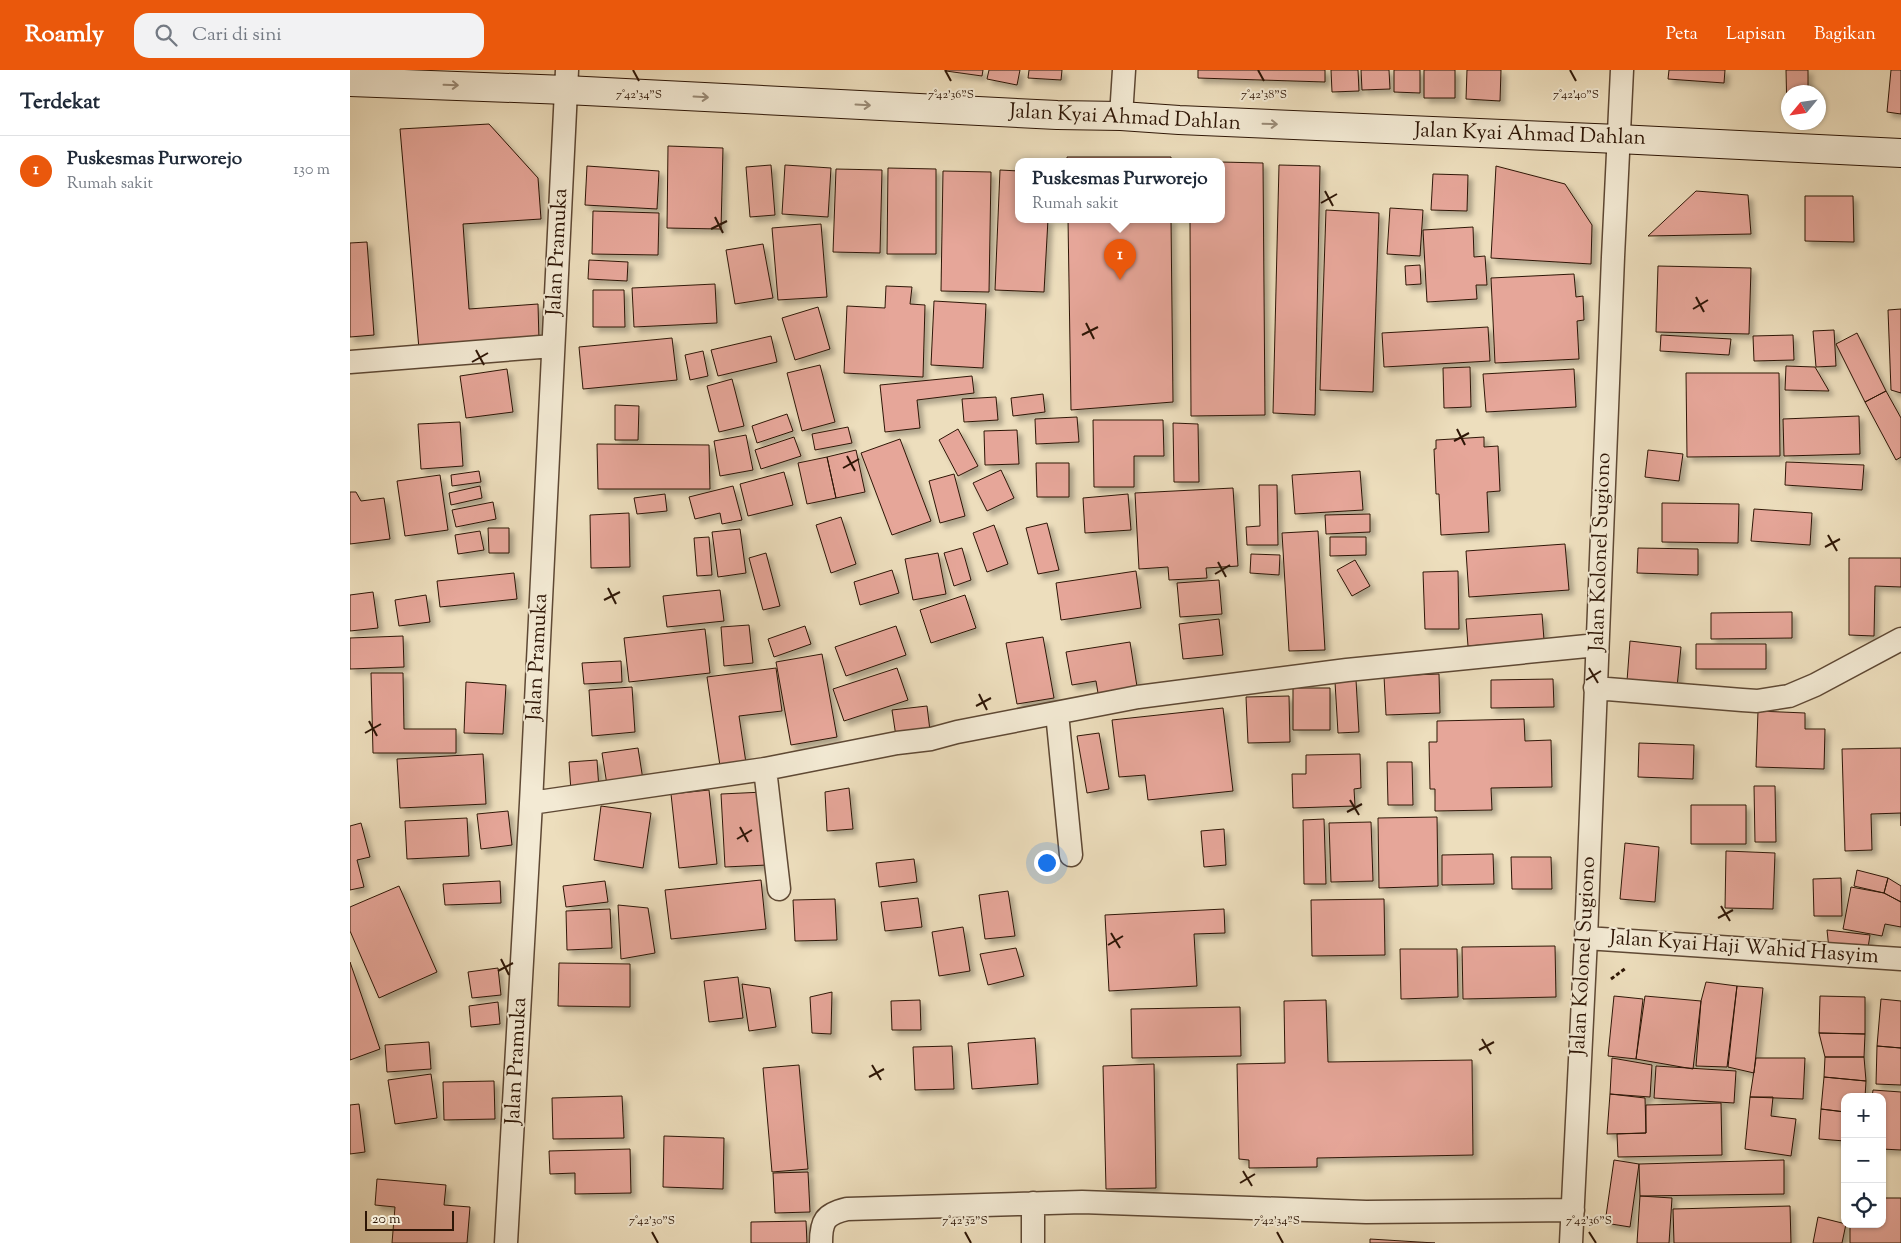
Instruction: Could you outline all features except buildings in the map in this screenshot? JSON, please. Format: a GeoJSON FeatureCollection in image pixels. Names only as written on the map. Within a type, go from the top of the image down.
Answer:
{"type":"FeatureCollection","features":[{"type":"Feature","properties":{"kind":"street"},"geometry":{"type":"LineString","coordinates":[[1121,116],[1124,70]]}},
{"type":"Feature","properties":{"kind":"street","name":"Jalan Kolonel Sugiono"},"geometry":{"type":"LineString","coordinates":[[1570,1243],[1586,938],[1622,70]]}},
{"type":"Feature","properties":{"kind":"street","name":"Jalan Kyai Ahmad Dahlan"},"geometry":{"type":"LineString","coordinates":[[350,82],[566,80],[1057,115],[1121,116],[1188,121],[1901,153]]}},
{"type":"Feature","properties":{"kind":"street","name":"Jalan Pramuka"},"geometry":{"type":"LineString","coordinates":[[506,1243],[531,803],[566,80]]}},
{"type":"Feature","properties":{"kind":"street"},"geometry":{"type":"LineString","coordinates":[[350,362],[553,346]]}},
{"type":"Feature","properties":{"kind":"street"},"geometry":{"type":"LineString","coordinates":[[1595,688],[1757,701],[1778,699],[1815,685],[1901,639]]}},
{"type":"Feature","properties":{"kind":"street"},"geometry":{"type":"LineString","coordinates":[[531,803],[765,769],[897,743],[931,739],[957,732],[1138,697],[1348,670],[1597,645]]}},
{"type":"Feature","properties":{"kind":"street"},"geometry":{"type":"LineString","coordinates":[[1058,713],[1071,855]]}},
{"type":"Feature","properties":{"kind":"street"},"geometry":{"type":"LineString","coordinates":[[765,769],[779,889]]}},
{"type":"Feature","properties":{"kind":"street","name":"Jalan Kyai Haji Wahid Hasyim"},"geometry":{"type":"LineString","coordinates":[[1586,938],[1901,959]]}},
{"type":"Feature","properties":{"kind":"street"},"geometry":{"type":"LineString","coordinates":[[821,1243],[821,1229],[824,1221],[836,1212],[847,1209],[1082,1202],[1366,1212],[1573,1210]]}},
{"type":"Feature","properties":{"kind":"street"},"geometry":{"type":"LineString","coordinates":[[1033,1204],[1033,1243]]}},
{"type":"Feature","properties":{"kind":"path"},"geometry":{"type":"LineString","coordinates":[[1605,984],[1632,964]]}},
{"type":"Feature","properties":{"kind":"place","name":"Puskesmas Purworejo"},"geometry":{"type":"Point","coordinates":[1120,280]}}]}
